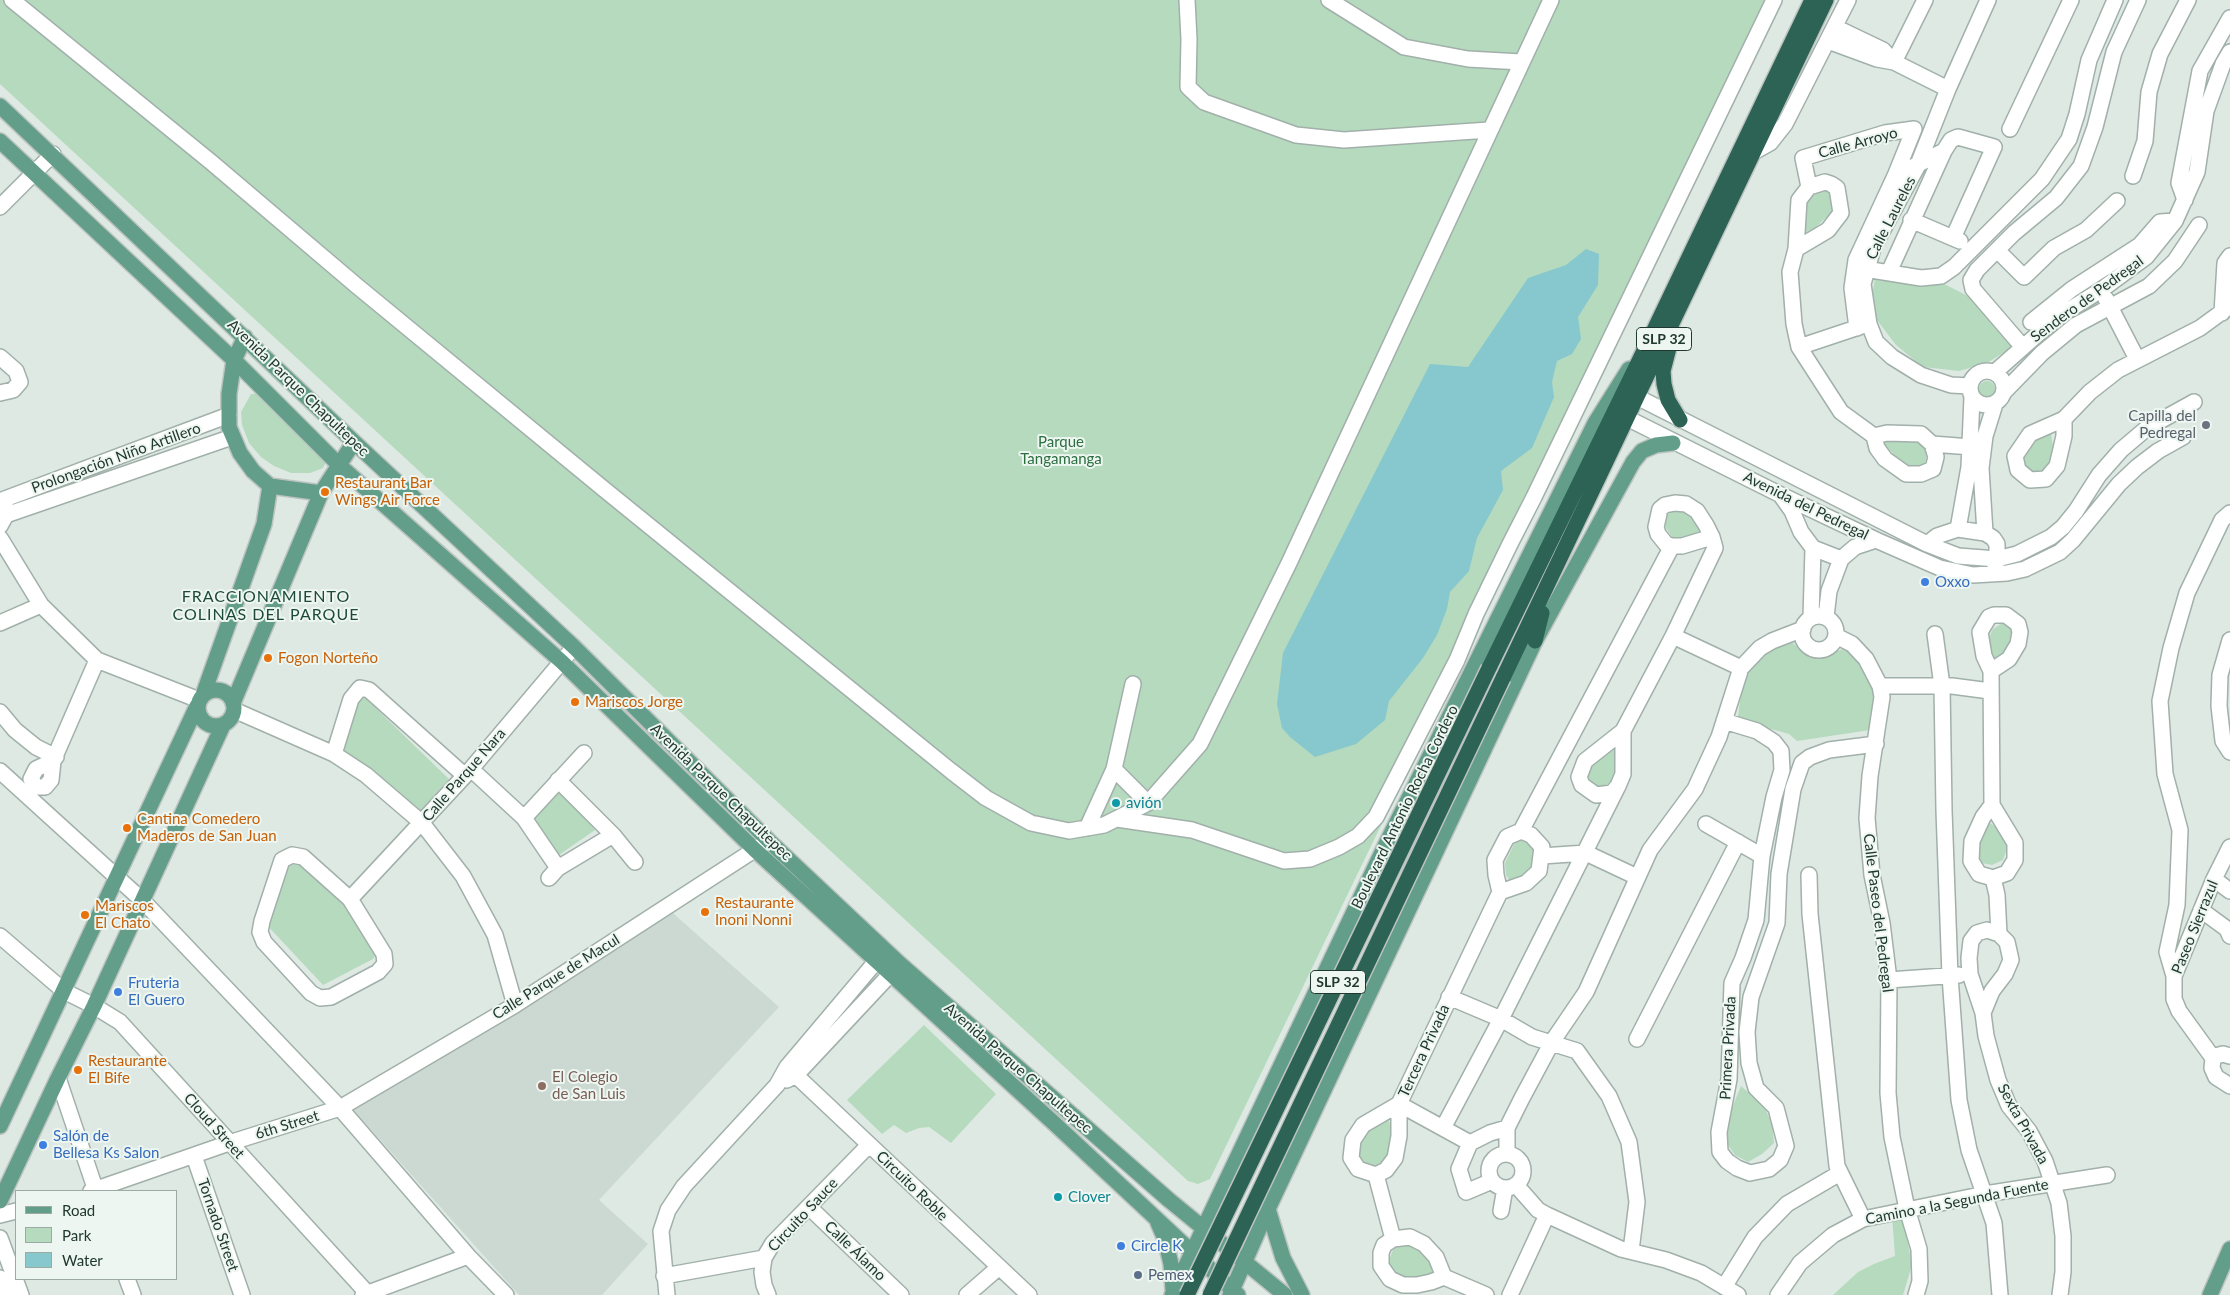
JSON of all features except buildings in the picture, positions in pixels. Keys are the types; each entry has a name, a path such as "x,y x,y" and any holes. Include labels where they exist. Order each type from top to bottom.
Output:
{"highway":[{"name":"SLP 32","path":"1177,1294 1489,668 1812,0"},
{"name":"SLP 32","path":"1210,1295 1826,0"},
{"path":"1680,420 1665,392 1663,371 1681,303"},
{"path":"1535,641 1554,573"}],"main road":[{"name":"Avenida Parque Chapultepec","path":"0,106 354,442 574,647 881,955 1234,1293"},
{"name":"Avenida Parque Chapultepec","path":"0,141 234,360 340,465 562,662 754,848 881,955"},
{"name":"Boulevard Antonio Rocha Cordero","path":"1177,1294 1192,1251 1385,846 1595,423 1655,328"},
{"path":"245,337 234,360 229,415 232,437 240,453 253,471 270,486 321,493"},
{"path":"0,1201 94,1006 223,725 232,716 321,493 354,442"},
{"path":"1234,1293 1268,1209 1535,641 1632,462 1642,451 1656,445 1673,442"},
{"path":"0,1126 199,700 264,524 270,486"},
{"path":"223,725 217,726 205,723 198,713 199,700 208,691 220,690 231,697 234,707"},
{"name":"Avenida Parque Chapultepec","path":"896,969 1169,1200 1285,1295"},
{"path":"1226,1179 1230,1200 1238,1208 1257,1212 1268,1209"},
{"path":"1268,1209 1283,1258 1302,1295"},
{"path":"1155,1217 1165,1239 1177,1294 1190,1285 1200,1285 1210,1295"},
{"path":"2210,1295 2230,1249"}],"street":[{"path":"12,0 211,162 353,283 605,490 986,798 1031,822 1069,831 1104,825 1148,803 1200,744 1289,563 1551,0"},
{"path":"1187,0 1189,39 1188,87 1204,102 1296,135 1344,140 1489,130"},
{"path":"1328,0 1404,47 1468,59 1521,62"},
{"path":"1117,818 1192,830 1284,861 1310,859 1339,847 1358,836 1376,817 1457,660 1476,614 1774,0"},
{"path":"1752,153 1770,143 1786,124 1848,0"},
{"path":"1894,62 1925,0"},
{"name":"Calle Laureles","path":"1971,392 1921,375 1892,357 1876,342 1863,326 1861,265 1873,248 1917,167 1948,88 1988,0"},
{"path":"2010,129 2071,0"},
{"path":"1944,151 1917,167 1895,176 1861,265 1920,278 1941,276 1954,267 2042,179 2069,139 2077,114 2089,60 2115,0"},
{"path":"2022,346 1973,289 1971,280 1977,270 2056,198 2081,166 2095,127 2114,52 2138,0"},
{"path":"2133,176 2145,141 2149,92 2160,54 2180,12 2188,0"},
{"path":"2185,200 2180,183 2182,165 2199,108 2200,71 2230,18"},
{"path":"1835,26 1883,50 1894,62"},
{"path":"1828,41 1877,59 1894,62 1948,88"},
{"path":"2208,57 2227,58"},
{"name":"Sendero de Pedregal","path":"1995,372 2058,312 2101,290 2175,221 2197,172 2199,108 2227,58"},
{"name":"Calle Arroyo","path":"1809,188 1803,158 1885,133 1914,129 1895,176"},
{"path":"1889,272 1944,151 1951,140 1958,137 1994,147 1953,238"},
{"path":"0,207 52,154"},
{"path":"2182,165 2197,172"},
{"path":"1796,249 1828,230 1841,212 1837,188 1825,182 1809,188 1799,200 1796,249 1790,272 1794,324 1800,347 1841,412 1874,436 1877,448 1885,459 1906,474 1920,474 1933,469 1936,457 1932,444 1920,434 1887,433 1874,436"},
{"path":"1998,250 2024,276 2054,248 2086,230 2117,201"},
{"path":"1911,220 1972,247"},
{"path":"1971,392 1978,404 1986,406 1995,404 2001,399 2004,392 2042,353 2076,325 2149,286 2175,261 2199,225"},
{"path":"2031,322 2058,312 2094,276 2143,251"},
{"path":"2064,419 2090,392 2137,359 2200,328 2226,310 2225,263 2230,256"},
{"path":"2094,276 2137,359"},
{"path":"2058,312 2076,325"},
{"path":"1800,347 1863,326"},
{"path":"0,357 16,371 20,382 13,390 0,393"},
{"path":"1985,533 1971,447 1971,392 1973,379 1979,373 1995,372 2001,377 2004,384 2004,392"},
{"name":"Avenida del Pedregal","path":"1637,397 1927,544 1958,556 1997,559 2025,551 2050,537 2063,527 2076,511 2099,475 2121,450 2147,428 2194,402"},
{"path":"1958,529 1995,404"},
{"name":"Prolongación Niño Artillero","path":"2,509 229,415"},
{"name":"Avenida del Pedregal","path":"1627,418 1876,540 1950,571 1974,575 2025,569 2060,552 2073,540 2119,484 2137,467 2158,451 2183,437"},
{"name":"Prolongación Niño Artillero","path":"2,509 232,437"},
{"path":"1932,444 1971,447"},
{"path":"1721,464 1730,445"},
{"path":"1782,495 1792,511 1801,532 1813,548 1841,559"},
{"path":"1618,786 1612,793 1596,795 1582,784 1579,777 1585,761 1623,732 1712,559 1715,548 1712,537 1697,511 1686,504 1670,503 1660,509 1656,527 1661,539 1672,546 1693,544 1712,537"},
{"path":"2174,976 2167,952 2177,905 2180,830 2165,774 2160,702 2171,648 2187,593 2222,520 2230,513"},
{"path":"1927,544 1937,536 1958,529 1985,533 1997,544 1997,559 1990,574"},
{"path":"0,538 41,605 97,660 199,700"},
{"path":"1507,1154 1507,1128 1552,1042 1586,992 1650,850 1695,789 1719,737 1741,668 1760,648 1813,621 1834,625 1836,636 1831,646 1816,650 1806,644 1802,634 1813,621 1841,559 1855,547 1876,540"},
{"path":"1520,831 1532,835 1542,847 1539,871 1526,883 1500,892 1495,860 1507,837 1520,831 1672,546"},
{"path":"1813,548 1813,621"},
{"path":"1812,588 1828,591"},
{"path":"0,623 41,605"},
{"path":"1935,634 1942,686 1950,976 1959,1100 1969,1150 1994,1223 2000,1295"},
{"path":"1673,636 1741,668"},
{"name":"Calle Paseo del Pedregal","path":"1836,636 1852,644 1866,659 1880,686 1882,706 1870,776 1867,818 1872,875 1882,923 1889,980 1888,1093 1892,1137 1907,1209 1919,1249 1920,1281 1916,1295"},
{"path":"2230,640 2220,676 2219,706 2223,741 2230,752"},
{"name":"Calle Parque Nara","path":"350,899 422,824 574,647"},
{"path":"0,712 15,730 54,759 97,660"},
{"path":"1991,671 1992,804 2015,843 2015,860 2007,873 1993,878 1979,874 1971,861 1972,841 1983,817 1992,804"},
{"path":"1087,828 1114,769 1134,684"},
{"path":"1880,686 1942,686 1990,691"},
{"path":"334,754 351,699 360,688 368,690 524,818 553,873 612,835"},
{"path":"234,707 334,754 366,775 422,824 463,876 495,935 515,1004"},
{"name":"Primera Privada","path":"1724,721 1757,731 1774,742 1781,752 1782,770 1774,797 1762,856 1756,920 1732,983 1729,1078 1719,1132 1720,1152 1726,1161 1750,1173 1769,1169 1780,1160 1786,1146 1776,1108 1756,1088 1749,1063 1747,1032 1751,996 1777,923 1779,874 1794,789 1802,763 1810,757 1829,750 1876,744"},
{"path":"1443,1128 1586,853 1618,786 1623,774 1623,732"},
{"path":"524,818 584,753"},
{"path":"1114,769 1148,803"},
{"path":"0,772 143,901 340,1108 468,1256 506,1295"},
{"path":"558,780 612,835 635,862"},
{"path":"1706,824 1762,856"},
{"path":"1945,836 1971,848"},
{"name":"Calle Parque de Macul","path":"340,1108 515,1004 754,848 769,841"},
{"path":"1637,1039 1738,842"},
{"name":"Paseo Sierrazul","path":"2230,848 2214,879 2174,976 2174,999 2178,1011 2213,1058 2213,1073 2230,1086"},
{"path":"1542,856 1586,853 1637,876"},
{"path":"292,855 303,857 350,899 384,954 384,964 378,972 331,997 320,998 311,993 264,942 260,932 282,860 292,855"},
{"path":"1809,875 1810,914 1837,1166 1863,1219"},
{"path":"1983,1013 1992,991 2011,960 2007,942 1999,934 1997,895 1993,878"},
{"path":"2214,879 2230,891"},
{"name":"Tercera Privada","path":"1399,1104 1500,892"},
{"path":"2201,910 2226,930 2230,936"},
{"name":"Sexta Privada","path":"1999,934 1987,930 1977,933 1971,941 1970,974 1983,1013 1986,1036 1998,1080 2009,1106 2029,1131 2045,1161 2059,1203 2063,1236 2063,1272 2060,1295"},
{"name":"Cloud Street","path":"0,936 64,992 94,1006 120,1022 366,1294"},
{"path":"791,1071 881,955"},
{"path":"764,1258 664,1288 661,1231 668,1210 684,1186 777,1085 896,969"},
{"path":"1889,980 1970,974"},
{"name":"Tercera Privada","path":"1449,997 1501,1019 1532,1036 1577,1051 1609,1096 1629,1142 1637,1202 1631,1251"},
{"path":"2213,1058 2219,1054 2230,1056"},
{"name":"Circuito Roble","path":"791,1071 998,1268 1029,1295"},
{"path":"58,1078 95,1190"},
{"path":"1399,1104 1470,1143"},
{"path":"1399,1104 1399,1136 1395,1158 1386,1170 1376,1175 1358,1169 1351,1158 1353,1140 1363,1125 1399,1104"},
{"name":"6th Street","path":"98,1190 229,1143 340,1108"},
{"path":"1492,1181 1466,1192 1459,1169 1470,1143 1490,1133 1507,1128"},
{"name":"Circuito Sauce","path":"768,1295 762,1272 764,1258 773,1243 869,1145"},
{"path":"1501,1211 1511,1187 1522,1177 1523,1167 1517,1158 1507,1154 1502,1154 1493,1160 1489,1170 1492,1181 1500,1187 1511,1187 1538,1210 1546,1214 1631,1251 1702,1273 1738,1295"},
{"name":"Tornado Street","path":"194,1156 242,1295"},
{"path":"1724,1287 1755,1238 1787,1204 1840,1173"},
{"path":"1376,1175 1393,1239"},
{"name":"Camino a la Segunda Fuente","path":"1778,1295 1800,1263 1833,1235 1863,1219 1985,1194 2107,1176"},
{"name":"Calle Álamo","path":"810,1207 901,1295"},
{"path":"0,1215 15,1211"},
{"path":"1510,1295 1546,1214"},
{"path":"1444,1277 1432,1282 1403,1285 1390,1279 1381,1266 1381,1253 1384,1245 1393,1239 1410,1237 1424,1244 1436,1257 1444,1277 1486,1295"},
{"path":"0,1238 15,1277"},
{"path":"366,1294 468,1256"},
{"path":"967,1295 998,1268"},
{"path":"0,1278 6,1295"},
{"path":"16,1280 22,1295"},
{"path":"127,1280 133,1295"}],"shaded area":[{"name":"El Colegio de San Luis","path":"666,907 779,1007 599,1200 648,1244 602,1295 519,1295 349,1105"}],"green space":[{"name":"Parque Tangamanga","path":"0,0 1780,0 1210,1179 1198,1184 1188,1181 0,84"},
{"path":"1824,189 1833,196 1835,209 1816,227 1801,235 1806,203 1812,195"},
{"path":"1876,273 1940,282 1968,296 2014,346 1987,363 1959,371 1923,367 1896,345 1877,320 1872,295"},
{"path":"1984,381 1990,381 1995,386 1993,395 1984,397 1979,392 1979,386"},
{"path":"251,394 257,394 327,459 323,468 310,473 291,473 274,466 261,457 249,443 242,425 241,412"},
{"path":"2050,428 2055,458 2047,468 2036,472 2025,467 2021,453 2032,441"},
{"path":"1891,439 1915,439 1924,447 1927,453 1925,464 1915,471 1902,463 1882,442"},
{"path":"1677,509 1693,513 1706,533 1675,541 1666,528 1665,521 1666,515"},
{"path":"2004,622 2016,632 2005,653 1995,662 1989,655 1987,642 1993,629"},
{"path":"1790,641 1806,653 1817,657 1827,656 1842,649 1850,651 1869,676 1874,687 1876,701 1870,730 1797,741 1789,734 1738,717 1741,692 1752,666 1769,650"},
{"path":"359,692 449,779 417,814 337,752"},
{"path":"1618,747 1619,775 1601,789 1589,784 1586,775 1592,763"},
{"path":"556,787 595,830 556,857 530,812"},
{"path":"1990,823 2004,833 2007,848 2003,860 1992,865 1977,862 1978,833"},
{"path":"1522,838 1538,846 1536,869 1510,881 1506,875 1505,863 1515,842"},
{"path":"302,864 346,897 377,953 373,959 323,985 264,922 290,865"},
{"path":"924,1025 996,1094 951,1143 929,1127 919,1128 906,1133 894,1125 882,1134 847,1100"},
{"path":"1741,1086 1764,1106 1772,1124 1774,1143 1762,1154 1748,1162 1735,1155 1724,1139 1732,1108"},
{"path":"1389,1120 1392,1138 1389,1155 1380,1164 1371,1167 1362,1163 1359,1155 1359,1141 1377,1123"},
{"path":"1902,1213 1912,1265 1903,1295 1833,1295 1858,1272 1895,1256 1892,1215"},
{"path":"1411,1242 1422,1245 1441,1276 1403,1282 1387,1265 1393,1250 1399,1245"}],"water":[{"path":"1586,249 1599,254 1598,285 1578,317 1581,339 1572,354 1557,361 1552,382 1554,397 1532,448 1501,471 1503,490 1477,538 1469,571 1450,592 1447,609 1437,635 1423,658 1389,701 1385,720 1356,744 1315,757 1282,728 1277,704 1283,653 1430,364 1468,367 1528,278 1566,265"}],"place":[{"name":"Capilla del Pedregal","path":"2206,425"},
{"name":"Restaurant Bar Wings Air Force","path":"325,492"},
{"name":"Oxxo","path":"1925,582"},
{"name":"Fogon Norteño","path":"268,658"},
{"name":"Mariscos Jorge","path":"575,702"},
{"name":"avión","path":"1116,803"},
{"name":"Cantina Comedero Maderos de San Juan","path":"127,828"},
{"name":"Restaurante Inoni Nonni","path":"705,912"},
{"name":"Mariscos El Chato","path":"85,915"},
{"name":"Fruteria El Guero","path":"118,992"},
{"name":"Restaurante El Bife","path":"78,1070"},
{"name":"El Colegio de San Luis","path":"542,1086"},
{"name":"Salón de Bellesa Ks Salon","path":"43,1145"},
{"name":"Clover","path":"1058,1197"},
{"name":"Circle K","path":"1121,1246"},
{"name":"Pemex","path":"1138,1275"}],"district":[{"name":"FRACCIONAMIENTO COLINAS DEL PARQUE","path":"266,606"}]}
